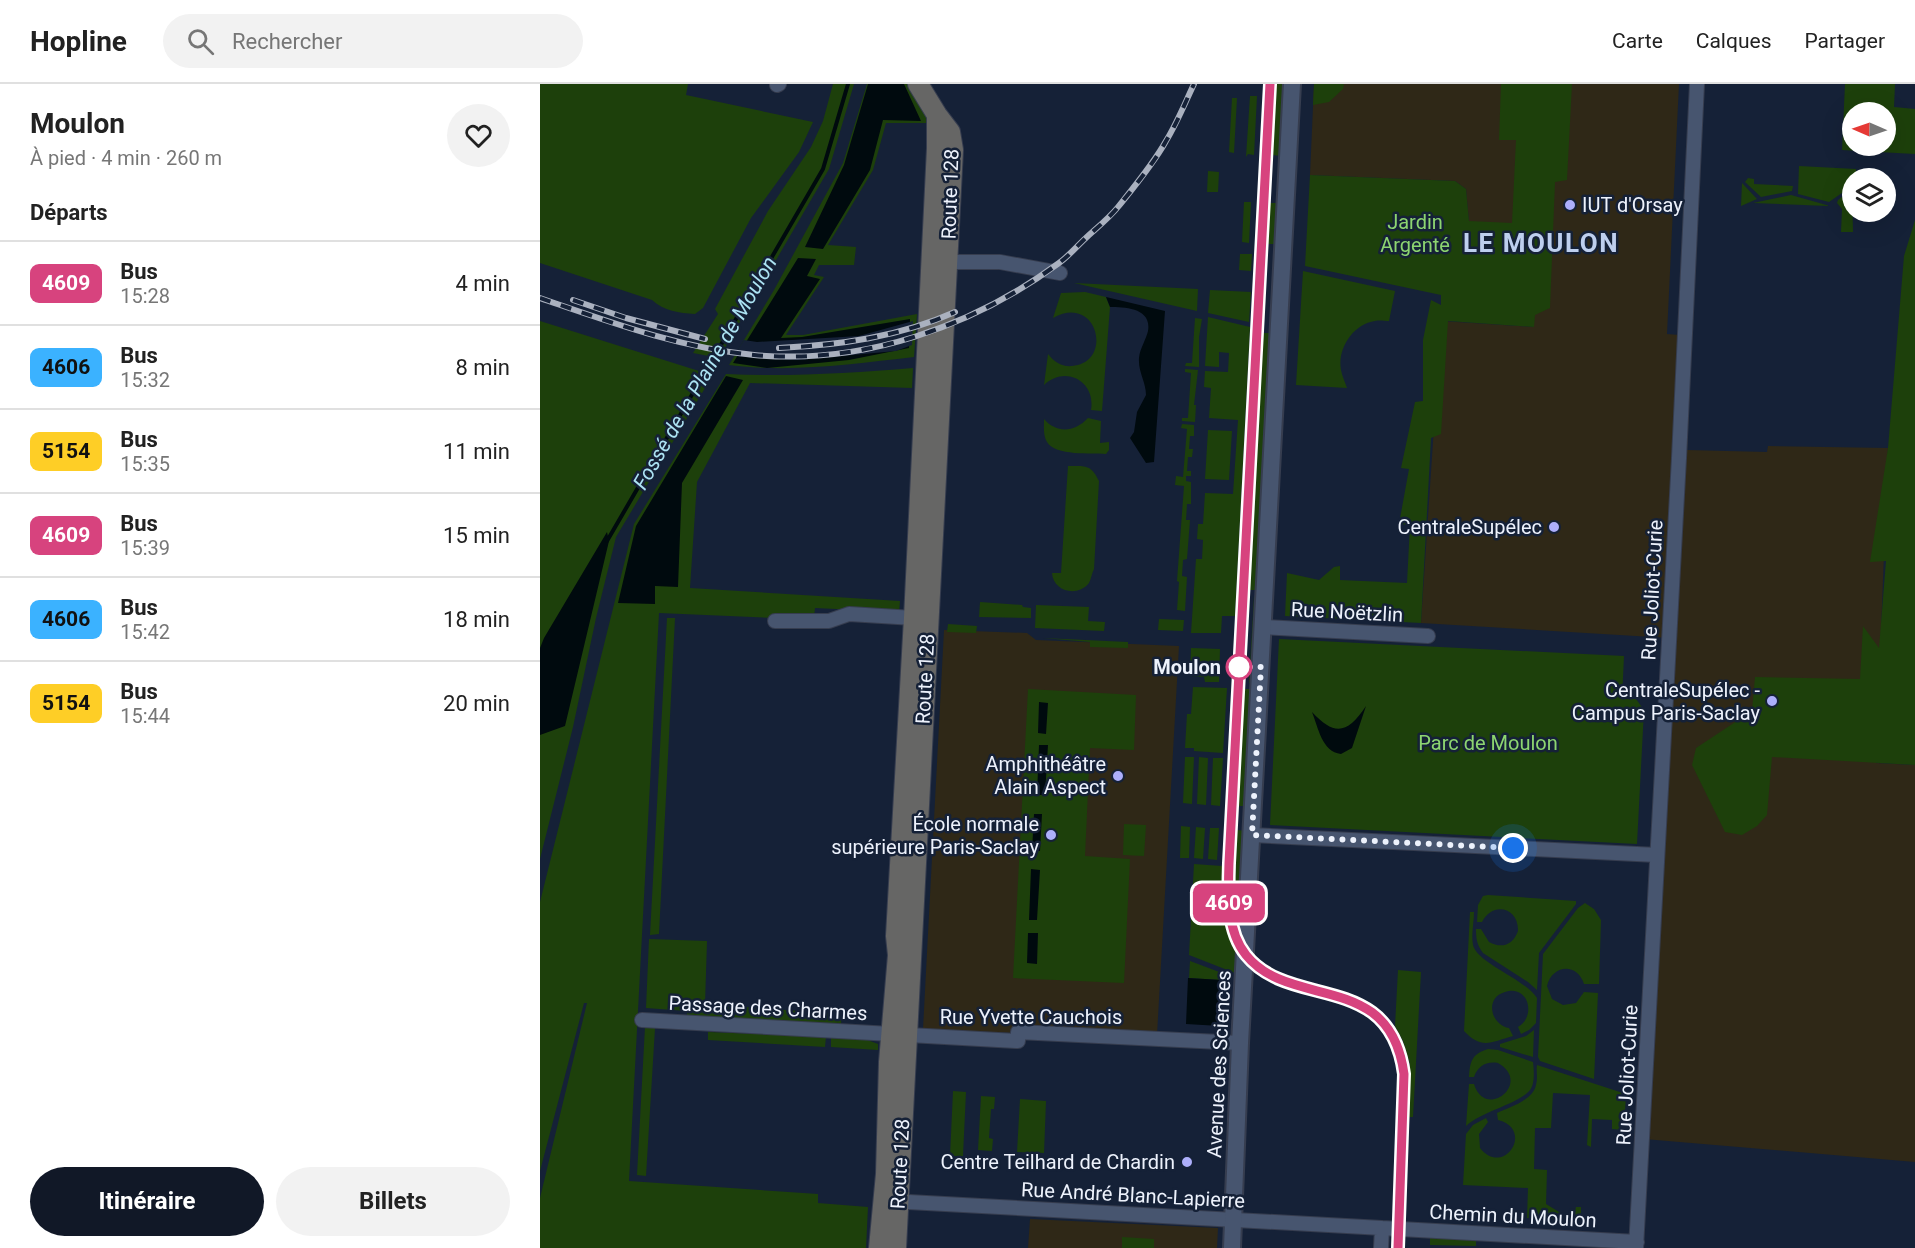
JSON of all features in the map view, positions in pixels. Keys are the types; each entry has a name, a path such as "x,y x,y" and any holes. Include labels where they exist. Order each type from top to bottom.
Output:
{"main road":[{"name":"Route 128","path":"900,1034 896,936 914,618 939,262 953,150 950,132 918,84"},
{"name":"Route 128","path":"896,1248 886,1174 890,1062 900,1034 939,262"},
{"name":"Route 128","path":"879,1248 891,1201"}],"street":[{"name":"Avenue des Sciences","path":"1232,1248 1240,1043 1292,84"},
{"name":"Rue Joliot-Curie","path":"1636,1245 1644,1138 1697,84"},
{"path":"939,262 1000,262 1060,273"},
{"path":"775,621 830,621 849,614 914,618"},
{"name":"Rue Noëtzlin","path":"1263,627 1428,636"},
{"path":"1252,835 1657,855"},
{"name":"Passage des Charmes","path":"642,1020 900,1034"},
{"name":"Rue Yvette Cauchois","path":"900,1034 1018,1041 1018,1032 1240,1043"},
{"name":"Rue André Blanc-Lapierre","path":"891,1201 1382,1228"},
{"path":"1381,1248 1382,1228"},
{"name":"Chemin du Moulon","path":"1382,1228 1636,1245"}],"shaded area":[{"path":"868,84 904,84 921,121 883,120 870,170 823,249 805,247 844,165"},
{"name":"CentraleSupélec - Campus Paris-Saclay","path":"1314,84 1679,84 1667,334 1692,336 1687,450 1767,452 1768,446 1888,448 1876,763 1915,765 1915,1162 1644,1139 1669,638 1421,623 1441,321 1534,327 1534,315 1469,222 1466,189 1455,181 1310,175"},
{"path":"798,258 816,259 807,276 820,279 781,338 802,337 910,319 909,348 849,360 767,368 733,363"},
{"path":"1106,297 1165,311 1154,462 1146,463 1130,438 1134,432 1137,412 1146,395 1139,358 1148,331 1148,323 1142,313 1136,310 1110,307"},
{"path":"726,376 743,380 682,483 678,587 655,586 655,604 618,603 636,526"},
{"path":"607,532 609,541 565,726 540,735 540,648"},
{"name":"École normale supérieure Paris-Saclay","path":"944,630 1027,633 1036,640 1179,646 1157,1035 1120,1034 1120,1030 1017,1024 1016,1033 923,1029"},
{"path":"1039,702 1048,703 1046,734 1038,733"},
{"path":"1366,706 1352,748 1341,754 1329,749 1312,712 1328,725 1341,728 1353,722"},
{"path":"1039,745 1048,745 1045,795 1037,795"},
{"path":"1034,814 1042,814 1040,851 1032,851"},
{"path":"1031,869 1040,870 1037,920 1029,920"},
{"path":"1028,933 1038,933 1037,964 1027,963"},
{"path":"1188,978 1222,980 1220,1026 1186,1024"},
{"path":"1030,1219 1218,1228 1217,1248 1028,1248"}],"green space":[{"path":"540,84 688,84 686,95 813,122 799,152 751,218 703,308 695,314 667,309 652,300 540,263"},
{"path":"833,84 854,84 829,169 719,358 693,353 718,314 715,309 768,211 811,147 823,121"},
{"path":"867,84 912,84 924,104 929,123 886,123 873,170 828,245 856,247 854,265 819,265 814,275 824,277 786,335 803,335 917,314 914,357 798,368 729,365 774,290 843,163"},
{"path":"1276,84 1286,84 1282,156 1272,155"},
{"path":"1314,84 1344,84 1343,89 1329,102 1313,105"},
{"name":"Jardin Argenté","path":"1501,84 1572,84 1567,180 1555,182 1550,308 1535,315 1534,327 1448,321 1441,434 1431,438 1421,623 1285,616 1287,573 1319,580 1334,567 1340,566 1340,580 1407,583 1410,525 1399,524 1409,469 1401,468 1415,402 1423,401 1423,340 1431,300 1441,305 1441,295 1305,266 1310,175 1455,181 1466,189 1469,221 1512,223 1516,140 1499,140"},
{"path":"1845,84 1895,84 1894,102 1844,102"},
{"path":"1250,96 1257,96 1254,155 1248,154 1246,157"},
{"path":"1232,98 1237,98 1234,153 1229,152"},
{"path":"1896,107 1915,109 1915,154 1896,153"},
{"path":"1799,166 1842,168 1842,193 1829,202 1798,194"},
{"path":"1208,171 1219,172 1218,192 1207,192"},
{"path":"1748,178 1754,179 1754,184 1793,186 1792,191 1761,197 1745,182"},
{"path":"1742,183 1757,199 1741,206"},
{"path":"1791,195 1830,206 1753,203"},
{"path":"1842,197 1842,209 1837,203"},
{"path":"1244,202 1251,202 1249,243 1242,242"},
{"path":"1270,203 1280,203 1278,244 1268,244"},
{"path":"1842,209 1842,222 1853,222 1853,232 1841,232"},
{"path":"1915,220 1915,765 1772,757 1767,815 1757,826 1742,835 1725,832 1692,765 1696,748 1752,711 1755,677 1860,679 1863,626 1879,648 1886,561 1870,562 1888,448 1904,256"},
{"path":"1240,254 1252,254 1251,271 1239,270"},
{"path":"1303,271 1395,291 1389,321 1367,323 1354,332 1344,346 1340,362 1347,388 1296,385"},
{"path":"1074,283 1198,289 1197,311"},
{"path":"1210,290 1251,292 1249,322 1208,313"},
{"path":"1085,292 1106,297 1110,307 1102,411 1091,410 1089,391 1077,379 1061,376 1044,385 1048,354 1058,363 1072,366 1085,362 1093,354 1096,343 1095,332 1090,321 1081,315 1068,313 1053,318 1061,293"},
{"path":"1208,317 1250,327 1235,616 1222,616 1221,633 1191,633 1196,559 1202,559 1203,540 1197,539 1198,524 1203,524 1205,493 1233,494 1238,420 1209,418 1211,388 1204,387 1205,371 1228,372 1229,353 1219,352 1219,367 1205,366"},
{"path":"1195,318 1202,319 1199,337 1199,367 1185,366 1186,363 1192,363"},
{"path":"540,321 699,371 714,373 616,537 540,859"},
{"path":"1263,333 1273,333 1260,590 1249,590"},
{"path":"913,368 912,388 750,383 697,482 690,588 900,601 899,612 815,608 814,617 776,618 659,613 629,1181 818,1194 818,1203 868,1207 866,1248 540,1248 540,1198 587,1003 584,1003 540,1171 540,902 634,524 726,374 820,374"},
{"path":"1185,369 1198,370 1194,405 1196,405 1195,422 1182,421 1182,418 1188,418 1191,373 1185,372"},
{"path":"1088,418 1101,421 1100,443 1109,442 1109,450 1106,454 1065,452 1047,442 1044,434 1044,419 1055,427 1066,429 1083,423"},
{"path":"1182,424 1194,425 1194,436 1190,436 1189,449 1193,449 1192,457 1188,457 1187,471 1191,471 1191,476 1186,476 1186,481 1191,482 1191,504 1187,504 1186,520 1190,520 1187,559 1183,560 1182,576 1187,577 1185,611 1177,610 1184,486 1175,485 1176,476 1183,477 1187,429 1181,428"},
{"path":"1208,430 1232,431 1229,480 1205,479"},
{"path":"1068,466 1087,467 1093,471 1099,481 1094,569 1089,583 1084,588 1072,591 1061,588 1053,579 1052,573 1061,573"},
{"path":"1254,597 1259,597 1255,684 1249,683"},
{"path":"980,602 1022,605 1031,608 1031,618 979,617"},
{"path":"1036,605 1089,607 1088,621 1105,622 1104,631 1035,628"},
{"path":"667,618 675,618 659,934 650,935"},
{"path":"1159,619 1184,620 1183,631 1158,630"},
{"path":"948,624 977,626 976,633 947,632"},
{"path":"1043,638 1128,642 1128,648 1090,647 1090,642"},
{"name":"Parc de Moulon","path":"1279,639 1624,656 1622,699 1636,699 1644,710 1637,844 1270,825"},
{"path":"1191,648 1220,649 1219,682 1205,682 1204,677 1190,676"},
{"path":"1193,687 1227,688 1223,753 1194,751 1194,748 1185,748 1187,714 1191,714"},
{"path":"1028,689 1136,695 1134,750 1090,748 1085,856 1130,859 1124,983 1013,978"},
{"path":"1244,689 1255,689 1248,806 1238,806"},
{"path":"1185,757 1194,757 1192,804 1183,803"},
{"path":"1199,757 1208,758 1206,805 1197,804"},
{"path":"1213,758 1223,758 1220,806 1211,805"},
{"path":"1124,824 1146,825 1144,856 1123,855"},
{"path":"1181,826 1190,827 1189,858 1180,858"},
{"path":"1196,827 1205,828 1203,859 1194,858"},
{"path":"1210,828 1219,828 1217,860 1208,859"},
{"path":"1237,830 1247,831 1239,924 1234,901"},
{"path":"1194,864 1222,866 1226,925 1242,960 1235,973 1189,955"},
{"path":"1483,896 1576,901 1539,953 1537,990 1483,953 1479,947 1476,929 1481,929 1489,942 1498,945 1513,940 1518,931 1514,917 1510,912 1504,910 1492,911 1482,922 1477,922 1478,905"},
{"path":"1585,903 1594,909 1601,920 1599,984 1584,984 1576,972 1565,969 1554,974 1547,986 1552,999 1563,1005 1576,1003 1584,992 1598,993 1594,1079 1540,1061 1538,1057 1543,954 1578,908"},
{"path":"1470,912 1474,912 1472,941 1476,952 1522,984 1537,998 1536,1023 1521,1034 1518,1027 1527,1016 1527,1002 1519,993 1513,991 1498,995 1492,1005 1492,1011 1498,1022 1509,1028 1513,1036 1482,1043 1464,1031"},
{"path":"649,939 707,941 705,1004 842,1014 841,1024 687,1017 687,1011 646,1008"},
{"path":"1190,961 1222,973 1221,980 1189,978"},
{"path":"1398,970 1421,972 1413,1117 1409,1117 1410,1064 1403,1041 1395,1026"},
{"path":"645,1027 655,1028 646,1176 637,1175"},
{"path":"1534,1030 1533,1057 1500,1047 1500,1044 1526,1036"},
{"path":"708,1032 826,1037 825,1047 708,1040"},
{"path":"831,1037 862,1038 878,1044 878,1050 831,1047"},
{"path":"1488,1049 1498,1050 1533,1062 1533,1084 1525,1095 1481,1116 1466,1126 1469,1084 1474,1084 1480,1095 1487,1099 1496,1099 1509,1088 1511,1080 1507,1071 1498,1063 1483,1065 1474,1077 1469,1077 1475,1056"},
{"path":"1537,1065 1626,1094 1624,1130 1612,1129 1612,1120 1592,1119 1591,1147 1587,1145 1590,1095 1553,1093 1551,1128 1535,1128 1534,1169 1547,1170 1546,1204 1569,1218 1574,1216 1576,1207 1581,1207 1581,1213 1572,1220 1527,1218 1528,1188 1463,1185 1466,1134 1473,1125 1486,1118 1488,1122 1479,1134 1480,1148 1489,1156 1498,1158 1506,1155 1512,1149 1515,1141 1514,1132 1509,1125 1498,1120 1497,1113 1530,1095 1537,1082"},
{"path":"953,1091 966,1092 963,1156 950,1156"},
{"path":"981,1096 995,1097 994,1109 991,1109 989,1138 993,1139 992,1151 978,1150"},
{"path":"1020,1099 1046,1101 1044,1153 1017,1152"},
{"path":"1430,1236 1476,1238 1476,1246 1430,1245"},
{"path":"1122,1237 1154,1239 1154,1248 1122,1248"}],"pier":[{"path":"913,321 912,345 896,351 798,360 734,356 744,340 757,342 859,336"}],"waterway":[{"name":"Fossé de la Plaine de Moulon","path":"607,541 823,169 848,84"}],"railway":[{"path":"540,298 672,340 726,352 754,355 795,357 835,354 915,337 990,306 1025,286 1067,257 1115,211 1150,166 1170,134 1194,84"},
{"path":"573,300 626,318 705,339"},
{"path":"779,348 824,345 891,334 955,312"}],"bus line":[{"name":"4609","path":"1270,84 1228,904 1235,934 1246,955 1254,963 1281,979 1344,997 1373,1013 1385,1026 1398,1048 1404,1074 1398,1248"}],"place":[{"name":"IUT d'Orsay","path":"1570,205"},
{"name":"CentraleSupélec","path":"1554,527"},
{"name":"Moulon","path":"1239,667"},
{"name":"CentraleSupélec - Campus Paris-Saclay","path":"1772,701"},
{"name":"Amphithéâtre Alain Aspect","path":"1118,776"},
{"name":"École normale supérieure Paris-Saclay","path":"1051,835"},
{"name":"Centre Teilhard de Chardin","path":"1187,1162"}],"district":[{"name":"LE MOULON","path":"1541,243"}],"route":[{"path":"1239,667 1261,667 1252,835 1513,848"}]}
